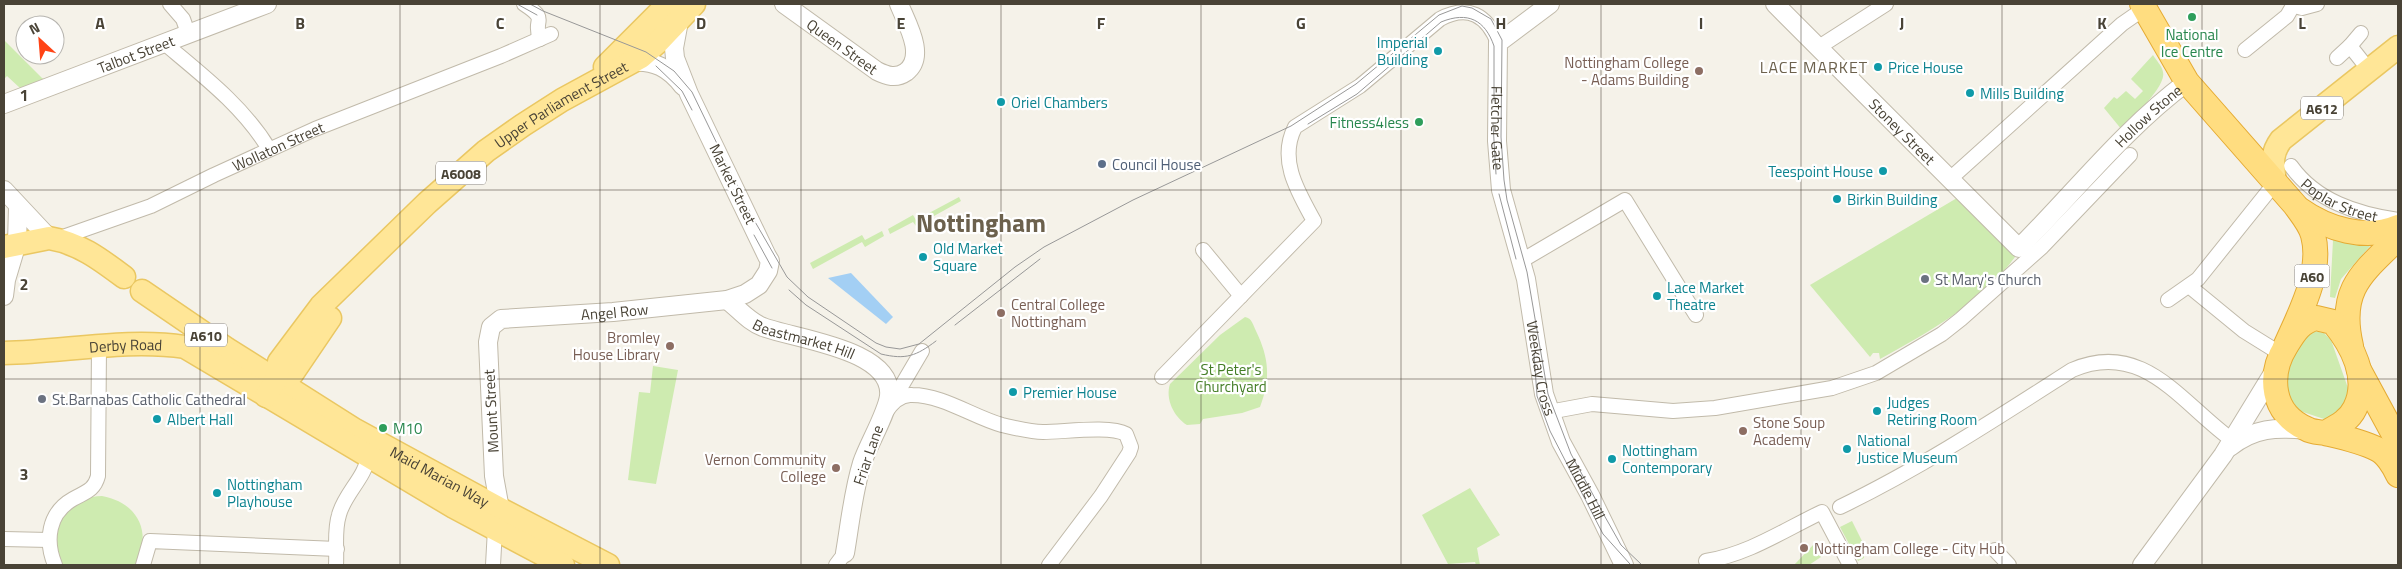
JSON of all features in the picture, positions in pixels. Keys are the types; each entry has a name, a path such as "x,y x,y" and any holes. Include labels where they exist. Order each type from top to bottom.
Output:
{"highway":[{"name":"A60","path":"2144,6 2187,82"},
{"name":"Hollow Stone","path":"2187,82 2283,174"},
{"name":"Poplar Street","path":"2280,357 2303,304 2315,258 2313,235 2307,222 2295,205 2283,174"},
{"path":"2295,205 2321,223 2353,232 2378,233 2398,227"},
{"name":"A60","path":"2317,432 2342,423 2355,408 2360,389 2355,358 2346,324 2350,295 2362,274 2398,238"},
{"name":"A60","path":"2397,436 2355,358 2333,322 2316,318 2296,329 2280,357 2274,383 2278,402 2294,423 2317,432 2377,449 2394,467 2398,475"}],"main road":[{"name":"Upper Parliament Street","path":"271,388 292,374 357,282 362,269 427,203 486,151 562,100 632,62 658,42 686,9"},
{"path":"562,100 686,9"},
{"name":"A612","path":"2283,174 2272,159 2274,150 2281,140 2398,47"},
{"path":"53,239 91,252 124,277"},
{"name":"Wollaton Street","path":"10,245 53,239"},
{"name":"A610","path":"142,291 271,388"},
{"path":"161,344 173,329 174,314"},
{"name":"Derby Road","path":"4,353 99,346 161,344 185,347 271,388"},
{"name":"Maid Marian Way","path":"271,388 370,460 418,485 608,565"},
{"name":"Maid Marian Way","path":"271,388 355,430 497,519 563,565"}],"street":[{"path":"170,4 183,19 188,33"},
{"name":"Talbot Street","path":"4,104 267,4"},
{"name":"Wollaton Street","path":"53,239 152,206 269,149 543,35 538,13 524,4"},
{"name":"Queen Street","path":"784,4 877,71 887,76 898,76 912,66 915,51 899,4"},
{"path":"1498,43 1550,4"},
{"name":"Stoney Street","path":"1775,4 1951,178 2023,254"},
{"path":"1819,47 1886,4"},
{"path":"2245,50 2287,16 2294,5 2302,8 2317,4"},
{"path":"1951,178 2144,6"},
{"path":"1162,377 1314,221 1292,177 1288,161 1290,142 1295,127 1360,86 1440,19 1463,8"},
{"name":"Fletcher Gate","path":"1463,8 1484,19 1490,25 1498,43 1497,141 1501,190 1521,261"},
{"name":"Market Street","path":"686,9 674,48 675,58 689,94 768,256 770,263 767,274"},
{"path":"2337,58 2361,33"},
{"path":"164,42 254,125 269,149"},
{"path":"2350,46 2369,70"},
{"name":"Market Street","path":"632,62 642,61 662,66 689,94"},
{"name":"Hollow Stone","path":"2023,254 2109,153 2187,82"},
{"name":"Weekday Cross","path":"1521,261 1526,279 1544,394 1549,412 1592,404 1673,411 1715,408 1780,398 1832,388 1876,373 1942,334 2023,254 2058,230 2130,155"},
{"path":"2168,300 2198,279 2283,174"},
{"name":"Poplar Street","path":"2283,174 2306,183 2330,200 2362,214 2398,220"},
{"path":"4,190 18,207 53,239"},
{"path":"1521,261 1625,200 1696,315"},
{"path":"4,284 18,207"},
{"path":"1203,250 1241,296"},
{"name":"Angel Row","path":"501,319 613,312 727,300 753,290 767,274"},
{"path":"2142,565 2223,455 2280,357 2244,331 2189,286"},
{"name":"Beastmarket Hill","path":"727,300 750,320 762,327 833,346 868,362 883,373"},
{"name":"Mount Street","path":"492,565 497,519 488,342 491,327 501,319"},
{"path":"55,565 50,553 49,540 52,523 60,510 73,499 93,489 98,476 99,346"},
{"path":"879,422 922,351"},
{"path":"1840,508 1916,467 2072,370 2092,363 2124,362 2146,370 2232,440"},
{"name":"Friar Lane","path":"842,561 860,471 889,395 883,373"},
{"path":"891,405 899,398 911,394 925,396 981,418 1013,428 1041,432 1121,430 1126,434 1130,442 1129,453 1101,496 1049,565"},
{"name":"Middle Hill","path":"1549,412 1622,563"},
{"path":"2223,455 2242,438 2264,429 2284,428 2317,432"},
{"path":"336,565 338,515 346,497 370,460"},
{"path":"1706,561 1723,558 1754,547 1822,512 1850,565"},
{"path":"4,539 49,540"},
{"path":"143,565 150,541 337,549"},
{"path":"1995,550 2009,565"}],"green space":[{"path":"4,40 15,51 15,65 29,65 44,79 20,88 7,76 4,79"},
{"path":"2153,55 2160,65 2163,78 2154,94 2122,130 2104,108 2114,97 2117,99 2126,91 2135,99 2143,91 2131,79"},
{"path":"959,197 961,201 916,226 913,222 890,234 888,229 913,215 916,220"},
{"path":"1957,198 2015,257 1986,289 1953,315 1880,359 1879,353 1873,353 1870,357 1810,285"},
{"path":"882,231 884,236 865,247 862,242 813,269 810,263 862,235 865,240"},
{"path":"2333,240 2371,245 2341,279 2335,298 2330,297"},
{"name":"St Peter's Churchyard","path":"1245,317 1253,324 1264,350 1266,360 1266,387 1260,407 1242,413 1203,419 1200,424 1187,425 1182,422 1172,407 1169,396 1170,384 1220,335"},
{"path":"2314,331 2324,333 2331,340 2348,388 2349,395 2346,409 2327,420 2300,411 2285,392 2282,371 2300,339"},
{"path":"653,366 678,370 656,484 628,480 639,392 650,393"},
{"path":"1470,488 1500,535 1477,548 1480,565 1476,565 1475,562 1448,564 1422,515"},
{"path":"102,496 125,505 139,521 143,542 136,565 62,565 55,541 61,519 78,502"},
{"path":"1852,521 1863,543 1864,558 1858,561 1840,527"},
{"path":"1814,544 1821,557 1809,565 1794,565"}],"water":[{"path":"851,273 893,317 886,324 828,278"}],"tram line":[{"path":"517,4 537,15"},
{"path":"530,4 646,52 674,71 692,92 754,220 787,277 808,297 876,343 900,349 919,344 1015,267 1044,247 1133,200 1291,126 1356,84 1439,15 1462,6 1472,8 1491,19 1502,40 1501,137 1504,180 1507,200 1527,272 1548,394 1571,454 1604,515 1621,545 1642,565"},
{"path":"1308,124 1357,94 1441,22 1459,17 1474,20 1480,24 1486,30 1494,46 1494,101"},
{"path":"656,66 682,91 692,110"},
{"path":"1493,124 1496,174"},
{"path":"1499,194 1516,259"},
{"path":"754,235 772,268"},
{"path":"955,325 1040,259"},
{"path":"789,290 806,305 881,354 897,357 910,355 936,341"},
{"path":"1534,354 1537,396 1550,431 1603,534 1630,564"}],"place":[{"name":"National Ice Centre","path":"2192,17"},
{"name":"Imperial Building","path":"1438,51"},
{"name":"Price House","path":"1878,67"},
{"name":"Nottingham College - Adams Building","path":"1699,71"},
{"name":"Mills Building","path":"1970,93"},
{"name":"Oriel Chambers","path":"1001,102"},
{"name":"Fitness4less","path":"1419,122"},
{"name":"Council House","path":"1102,164"},
{"name":"Teespoint House","path":"1883,171"},
{"name":"Birkin Building","path":"1837,199"},
{"name":"Old Market Square","path":"923,257"},
{"name":"St Mary's Church","path":"1925,279"},
{"name":"Lace Market Theatre","path":"1657,296"},
{"name":"Central College Nottingham","path":"1001,313"},
{"name":"Bromley House Library","path":"670,346"},
{"name":"Premier House","path":"1013,392"},
{"name":"St.Barnabas Catholic Cathedral","path":"42,399"},
{"name":"Judges Retiring Room","path":"1877,411"},
{"name":"Albert Hall","path":"157,419"},
{"name":"M10","path":"383,428"},
{"name":"Stone Soup Academy","path":"1743,431"},
{"name":"National Justice Museum","path":"1847,449"},
{"name":"Nottingham Contemporary","path":"1612,459"},
{"name":"Vernon Community College","path":"836,468"},
{"name":"Nottingham Playhouse","path":"217,493"},
{"name":"Nottingham College - City Hub","path":"1804,548"}],"district":[{"name":"LACE MARKET","path":"1814,67"},
{"name":"Nottingham","path":"981,223"}]}
